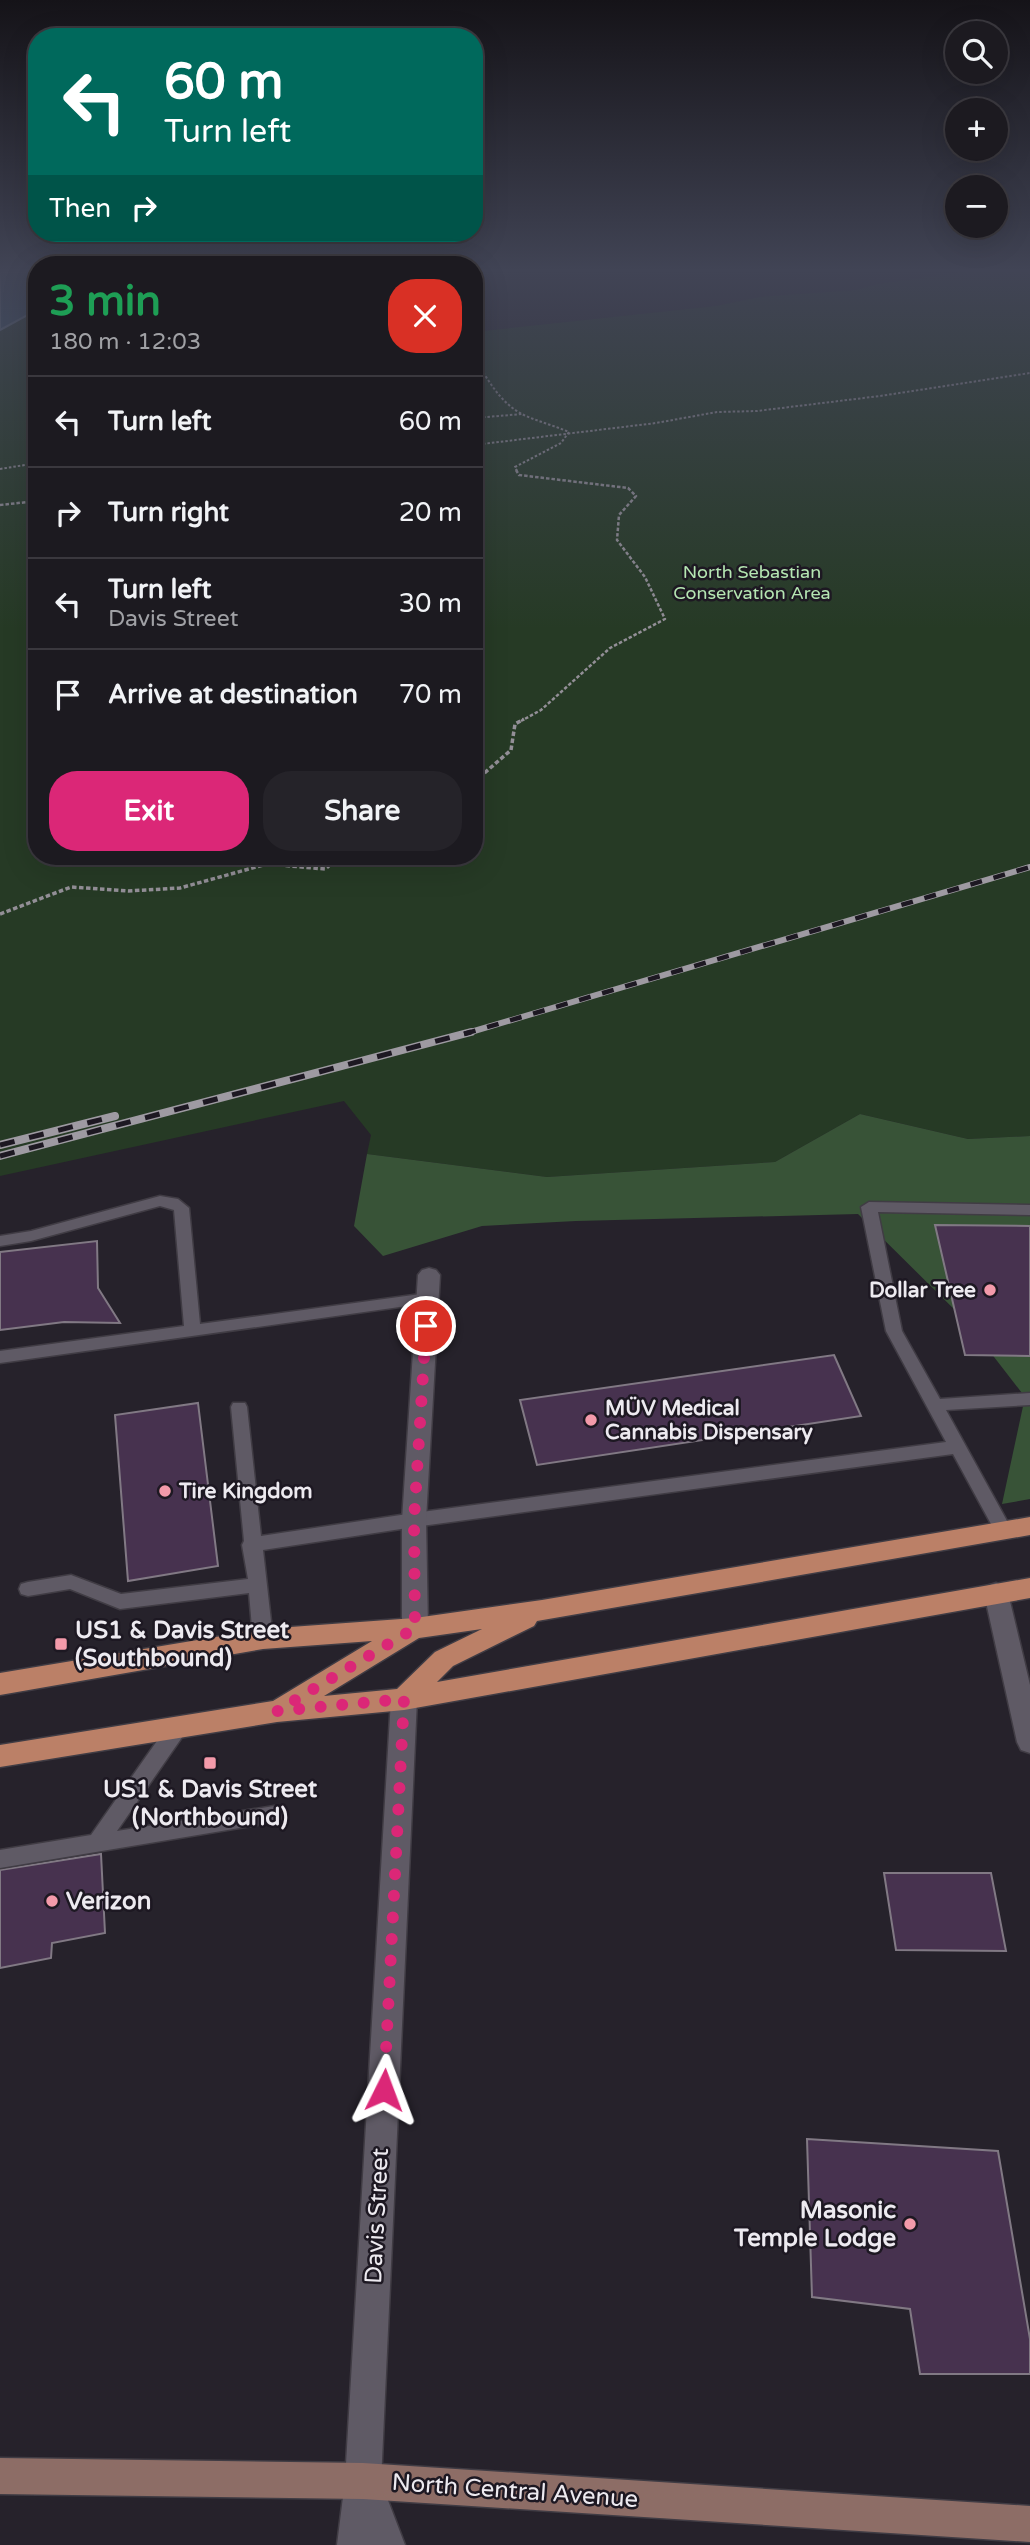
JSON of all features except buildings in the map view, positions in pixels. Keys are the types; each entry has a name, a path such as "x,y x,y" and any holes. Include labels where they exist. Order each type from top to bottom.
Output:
{"main road":[{"path":"0,1684 263,1639 415,1628 542,1610 1030,1526"},
{"path":"0,1756 277,1711 404,1699 1030,1588"},
{"path":"404,1699 444,1660 542,1610"},
{"path":"277,1711 415,1628"}],"street":[{"path":"415,1628 414,1520 429,1275"},
{"path":"996,1594 1024,1694 1030,1742"},
{"name":"Davis Street","path":"355,2545 363,2481 404,1699"},
{"name":"North Central Avenue","path":"0,2476 363,2481 1030,2524"},
{"name":"Davis Street","path":"363,2481 387,2545"}],"lane":[{"path":"0,1241 31,1236 160,1201 173,1202 181,1208 193,1330"},
{"path":"1003,1530 894,1331 869,1207 1030,1210"},
{"path":"0,1357 428,1298"},
{"path":"936,1405 1030,1399"},
{"path":"239,1407 251,1545 263,1639"},
{"path":"251,1545 414,1520 958,1447"},
{"path":"28,1589 71,1582 120,1602 256,1585"},
{"path":"97,1843 178,1727"},
{"path":"0,1860 274,1815"}],"path":[{"path":"496,391 523,414"},
{"path":"483,444 656,423 717,412 757,411 914,391"},
{"path":"483,417 523,414 569,432"},
{"path":"483,774 511,750 516,724 541,710 610,648 665,619 654,591 617,540 619,515 636,496 628,488 519,475 515,467 561,443 569,432"},
{"path":"0,469 28,464"},
{"path":"0,505 28,502"},
{"path":"0,914 71,887 128,891 180,888 263,865"},
{"path":"279,865 325,869 330,865"}],"green space":[{"name":"North Sebastian Conservation Area","path":"0,391 28,391 28,865 483,865 483,391 1030,391 1030,1136 968,1139 860,1114 775,1162 547,1177 367,1154 371,1135 344,1101 0,1176"},
{"path":"860,1114 968,1139 1030,1136 1030,1499 1002,1504 1025,1397 967,1322 858,1214 482,1226 383,1256 354,1226 367,1154 547,1177 775,1162"}],"railway":[{"path":"469,1033 1030,867"},
{"path":"0,1156 469,1033"},
{"path":"464,1034 469,1033"},
{"path":"0,1145 115,1116"}],"place":[{"name":"Dollar Tree","path":"990,1290"},
{"name":"MÜV Medical Cannabis Dispensary","path":"591,1420"},
{"name":"Tire Kingdom","path":"165,1491"},
{"name":"US1 & Davis Street (Southbound)","path":"61,1644"},
{"name":"US1 & Davis Street (Northbound)","path":"210,1763"},
{"name":"Verizon","path":"52,1901"},
{"name":"Masonic Temple Lodge","path":"910,2224"}],"route":[{"path":"384,2090 404,1699 277,1711 415,1628 414,1520 426,1326"}]}
